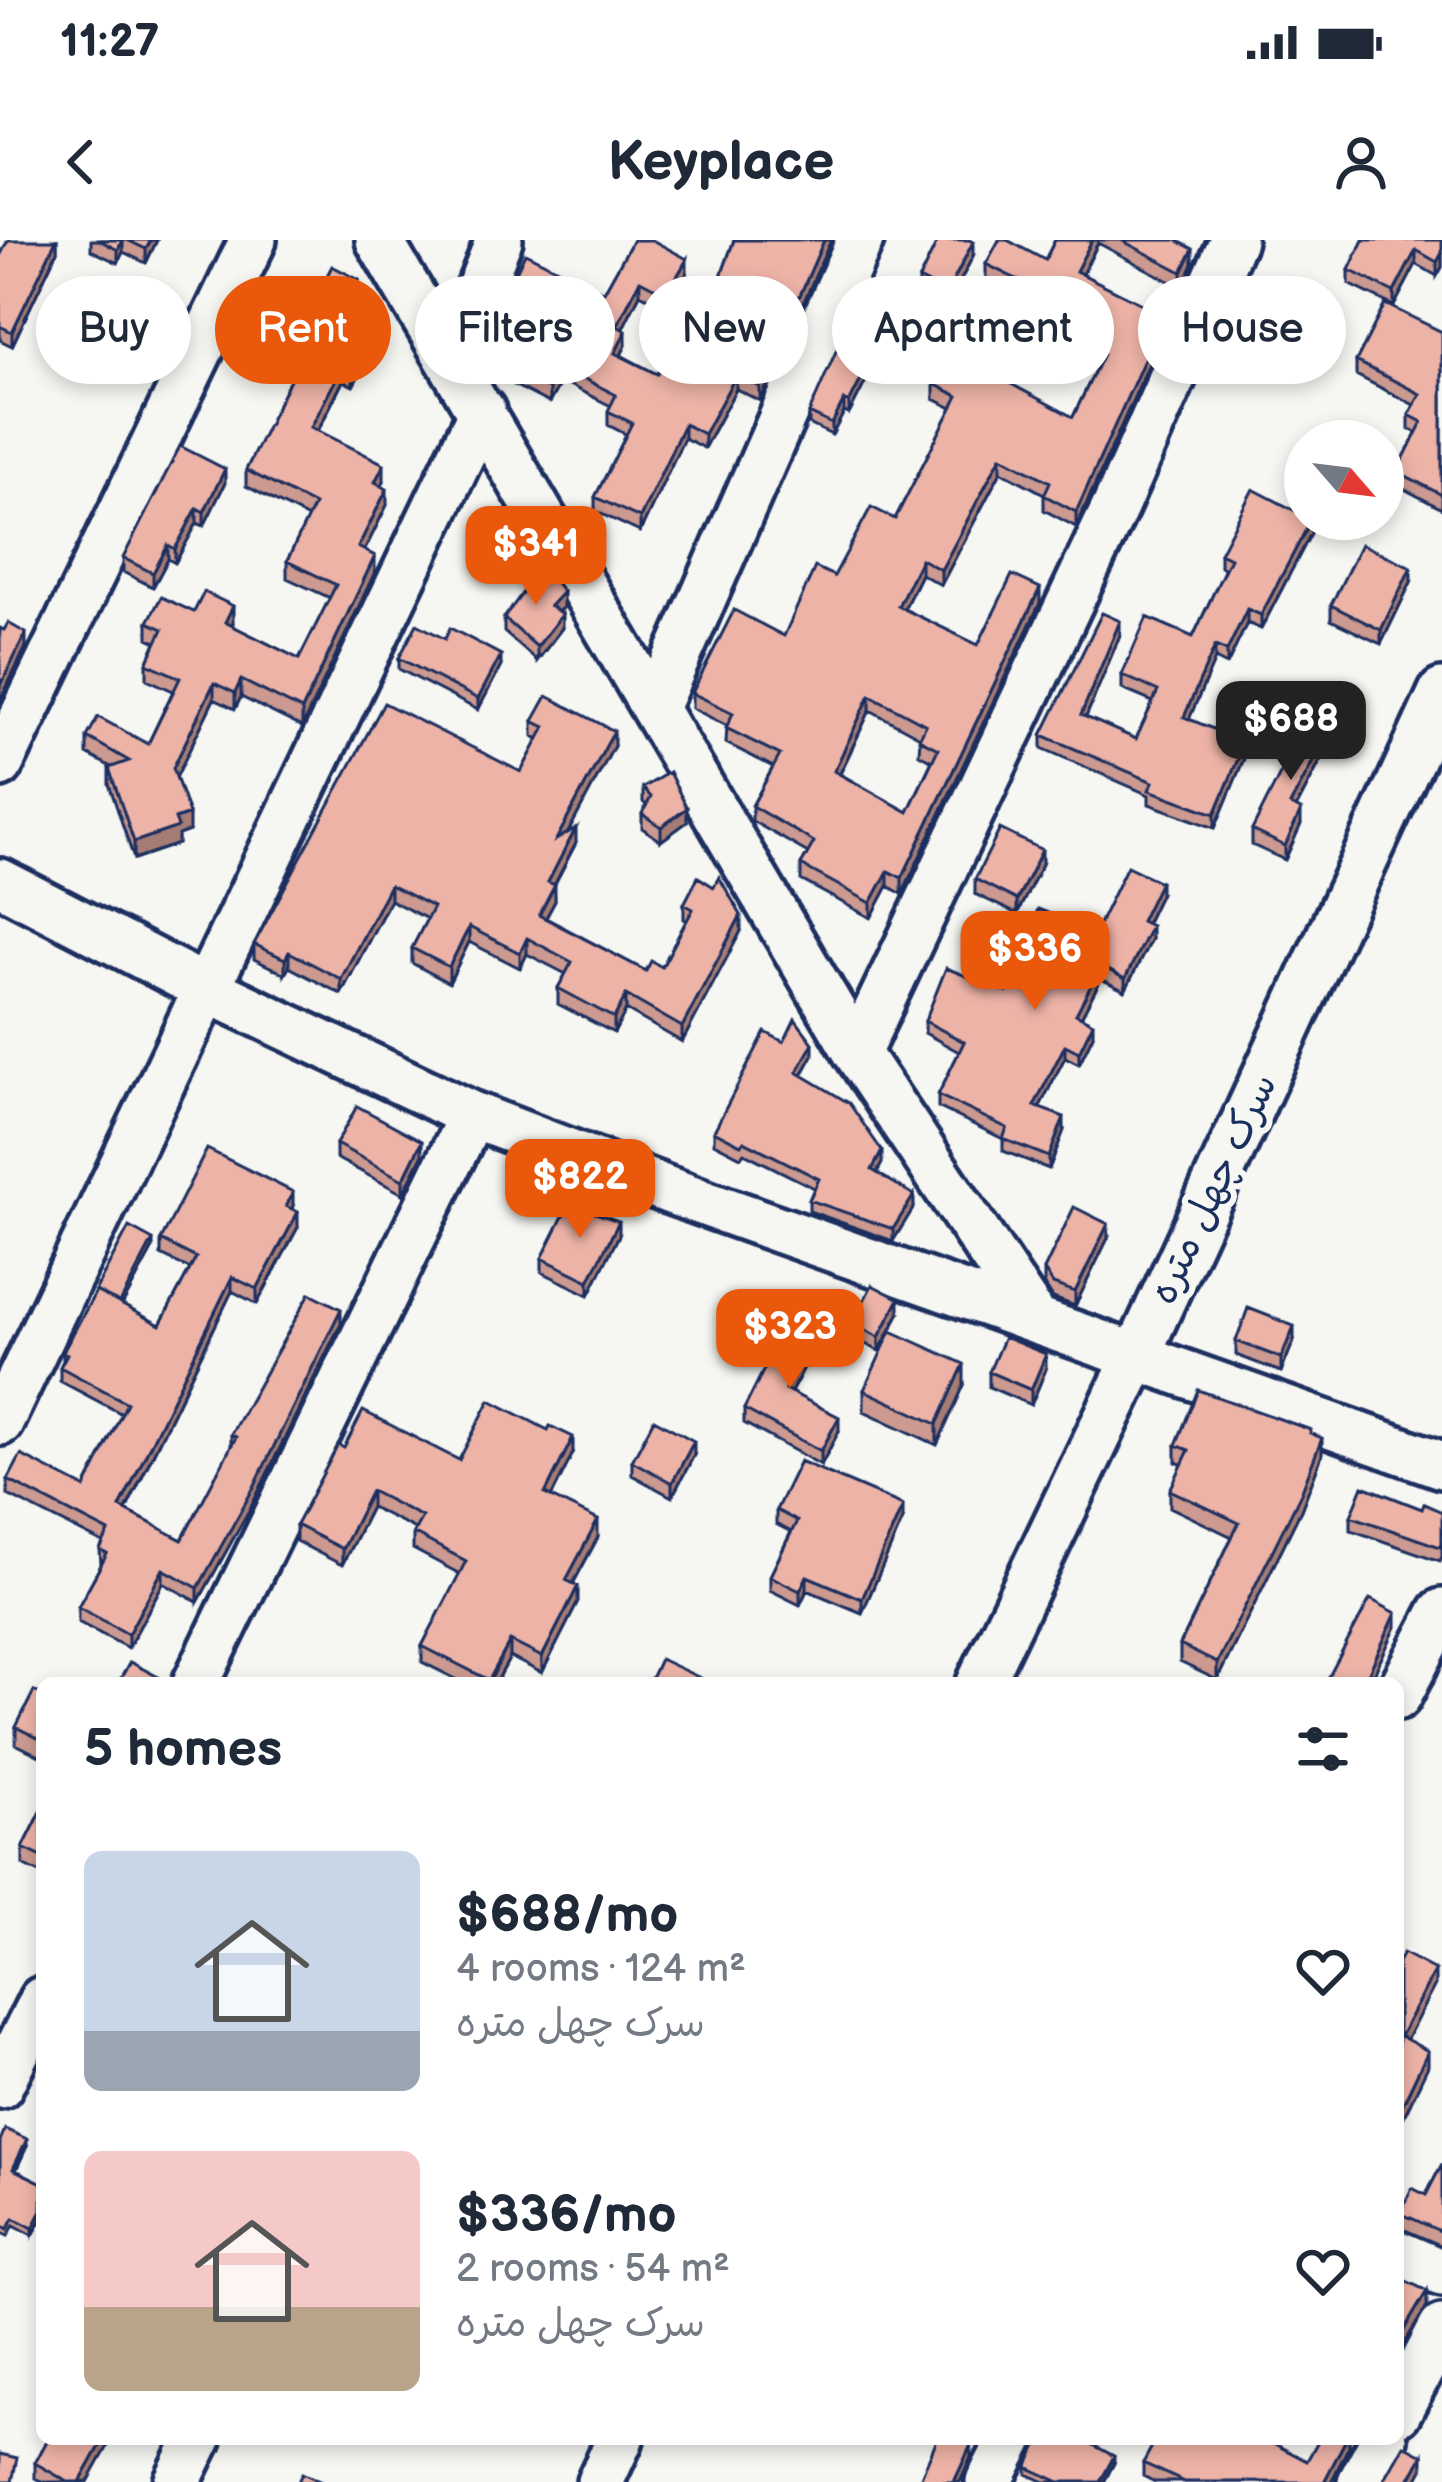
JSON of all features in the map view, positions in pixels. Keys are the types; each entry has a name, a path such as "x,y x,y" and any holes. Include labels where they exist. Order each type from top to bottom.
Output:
{"street":[{"path":"0,764 253,240"},
{"path":"379,240 415,300"},
{"path":"484,276 499,240"},
{"path":"655,708 860,240"},
{"path":"857,1053 1116,506 1233,240"},
{"path":"466,384 857,1053 1034,1318"},
{"path":"0,1422 482,411"},
{"name":"سرک چهل متره","path":"983,1677 1137,1355 1442,692"},
{"path":"0,882 205,988 472,1114 668,1190 1442,1465"},
{"path":"199,1677 472,1114"},
{"path":"1404,1685 1442,1612"},
{"path":"15,2061 36,2014"},
{"path":"1404,2256 1442,2272"},
{"path":"1404,2401 1442,2328"},
{"path":"177,2482 195,2445"},
{"path":"600,2482 617,2445"},
{"path":"989,2482 1008,2445"},
{"path":"1361,2482 1381,2445"}],"building":[{"path":"8,240 56,240 12,332 0,326 0,256"},
{"path":"99,240 122,240 118,250"},
{"path":"127,240 151,240 146,249"},
{"path":"633,240 652,240 687,259 677,276 639,276 617,326 626,331 615,353 615,276"},
{"path":"734,240 824,240 808,277 721,276"},
{"path":"938,240 973,242 956,276 920,276"},
{"path":"999,240 1045,260 1055,240 1092,240 1076,271 1086,276 1010,276 986,264"},
{"path":"1121,240 1176,240 1193,249 1182,272"},
{"path":"1363,240 1442,240 1442,253 1437,262 1416,250 1394,292 1349,270"},
{"path":"525,253 572,276 514,276"},
{"path":"332,266 351,276 327,276"},
{"path":"1114,290 1138,302 1138,373 1076,512 1044,495 1050,482 1001,456 941,570 921,559 898,606 978,645 1012,575 1040,588 902,878 888,871 871,903 801,865 814,842 752,806 780,755 726,728 733,713 692,693 734,610 784,636 815,567 834,576 871,507 895,519 958,396 934,384 1011,384 1073,417 1089,384 1114,384","holes":["870,695 926,725 919,739 938,749 908,812 834,771"]},
{"path":"1385,304 1442,332 1442,495 1404,475 1404,457 1422,422 1409,415 1420,394 1356,361"},
{"path":"615,353 639,365 639,384 731,384 704,434 684,424 640,518 595,497 632,423 608,411 616,395 594,384 615,384"},
{"path":"832,360 832,384 859,384 832,424 809,413"},
{"path":"288,384 333,384 311,427 384,464 375,482 387,489 358,547 375,556 302,710 241,680 235,693 214,683 173,768 189,814 175,819 178,827 134,842 109,768 129,761 87,737 98,717 148,744 180,678 147,663 163,629 148,622 161,597 194,612 204,592 233,606 225,622 299,659 336,585 287,561 314,505 246,470"},
{"path":"180,446 225,469 204,512 197,508 175,549 168,545 153,573 123,558"},
{"path":"1253,489 1284,505 1284,540 1300,540 1261,615 1247,609 1227,651 1215,646 1184,717 1245,742 1215,814 1149,790 1153,782 1042,735 1102,613 1120,621 1081,715 1136,739 1158,691 1122,675 1147,617 1193,637 1230,558 1220,553"},
{"path":"1361,544 1411,567 1381,630 1331,605"},
{"path":"543,565 563,592 550,606 562,614 537,647 504,618"},
{"path":"8,623 26,633 0,687 0,628 4,630"},
{"path":"417,624 445,639 450,628 501,655 478,699 399,658"},
{"path":"547,696 614,731 556,840 576,828 548,882 555,885 539,915 646,971 651,961 662,967 693,909 684,904 698,877 714,887 719,877 741,915 682,1027 626,995 614,1018 558,988 572,962 527,938 520,953 469,927 449,967 412,948 433,907 390,885 341,979 289,952 285,959 254,944 384,703 521,772 545,727 533,721"},
{"path":"1310,714 1332,725 1290,805 1301,810 1285,846 1252,830"},
{"path":"669,772 687,808 661,827 642,814 651,797 643,788"},
{"path":"1000,829 1042,850 1017,900 975,879"},
{"path":"1127,866 1160,882 1141,921 1151,926 1125,979 1101,966 1076,1014 1093,1023 1079,1052 1065,1045 1034,1106 1064,1117 1049,1157 1003,1139 1007,1128 938,1095 964,1042 925,1021 946,968 1007,992 1038,909 1095,932"},
{"path":"795,1019 813,1043 797,1072 849,1103 882,1151 872,1170 914,1195 893,1229 809,1200 819,1179 714,1131 765,1032 784,1042"},
{"path":"357,1106 422,1141 403,1180 336,1144"},
{"path":"207,1149 293,1192 286,1206 298,1212 257,1289 232,1277 120,1507 182,1540 236,1437 231,1434 310,1293 341,1309 253,1489 198,1588 163,1569 128,1634 78,1607 107,1554 100,1550 109,1532 8,1480 21,1455 85,1488 127,1403 60,1367 67,1354 63,1352 96,1291 160,1325 196,1258 161,1240"},
{"path":"569,1204 619,1221 589,1281 542,1258"},
{"path":"1074,1207 1108,1224 1075,1292 1053,1284 1044,1270"},
{"path":"129,1227 153,1240 120,1303 95,1291"},
{"path":"872,1285 899,1299 879,1337 852,1323"},
{"path":"1248,1308 1294,1326 1281,1358 1236,1341"},
{"path":"791,1315 817,1329 785,1389 839,1417 821,1451 744,1409"},
{"path":"891,1331 964,1364 937,1424 864,1390"},
{"path":"1004,1337 1046,1354 1031,1390 989,1372"},
{"path":"1198,1390 1322,1438 1301,1493 1217,1663 1180,1645 1239,1523 1170,1490 1189,1450 1176,1445"},
{"path":"490,1400 548,1430 550,1426 573,1437 545,1494 598,1520 566,1580 578,1586 542,1657 510,1641 491,1677 422,1646 466,1561 413,1533 422,1517 371,1491 342,1549 296,1525 338,1445 344,1448 363,1411 459,1460"},
{"path":"654,1419 694,1441 672,1483 632,1461"},
{"path":"800,1461 903,1505 862,1599 807,1576 800,1591 770,1576 797,1521 776,1510"},
{"path":"1363,1486 1442,1512 1440,1547 1351,1516"},
{"path":"1370,1599 1396,1613 1367,1677 1329,1677"},
{"path":"660,1659 698,1677 652,1677"},
{"path":"130,1662 158,1677 121,1677"},
{"path":"34,1691 36,1692 36,1737 16,1727"},
{"path":"36,1822 36,1854 23,1848"},
{"path":"1404,1954 1435,1970 1404,2028"},
{"path":"1404,2038 1428,2051 1404,2101"},
{"path":"5,2129 27,2139 13,2169 36,2180 33,2228 14,2218 8,2229 0,2224 0,2141"},
{"path":"1442,2164 1442,2232 1404,2215 1412,2188 1426,2195"},
{"path":"1404,2280 1427,2291 1404,2330"},
{"path":"45,2445 101,2445 80,2482 68,2482 35,2463"},
{"path":"934,2445 971,2445 954,2482 919,2482"},
{"path":"1037,2445 1093,2445 1114,2456 1100,2482 1060,2482 1027,2467"},
{"path":"1153,2445 1276,2445 1307,2461 1316,2445 1343,2445 1324,2482 1185,2482 1143,2463"},
{"path":"1404,2445 1423,2455 1408,2482 1383,2482"},
{"path":"0,2454 17,2458 12,2482 0,2482"},
{"path":"302,2473 322,2482 298,2482"}]}
